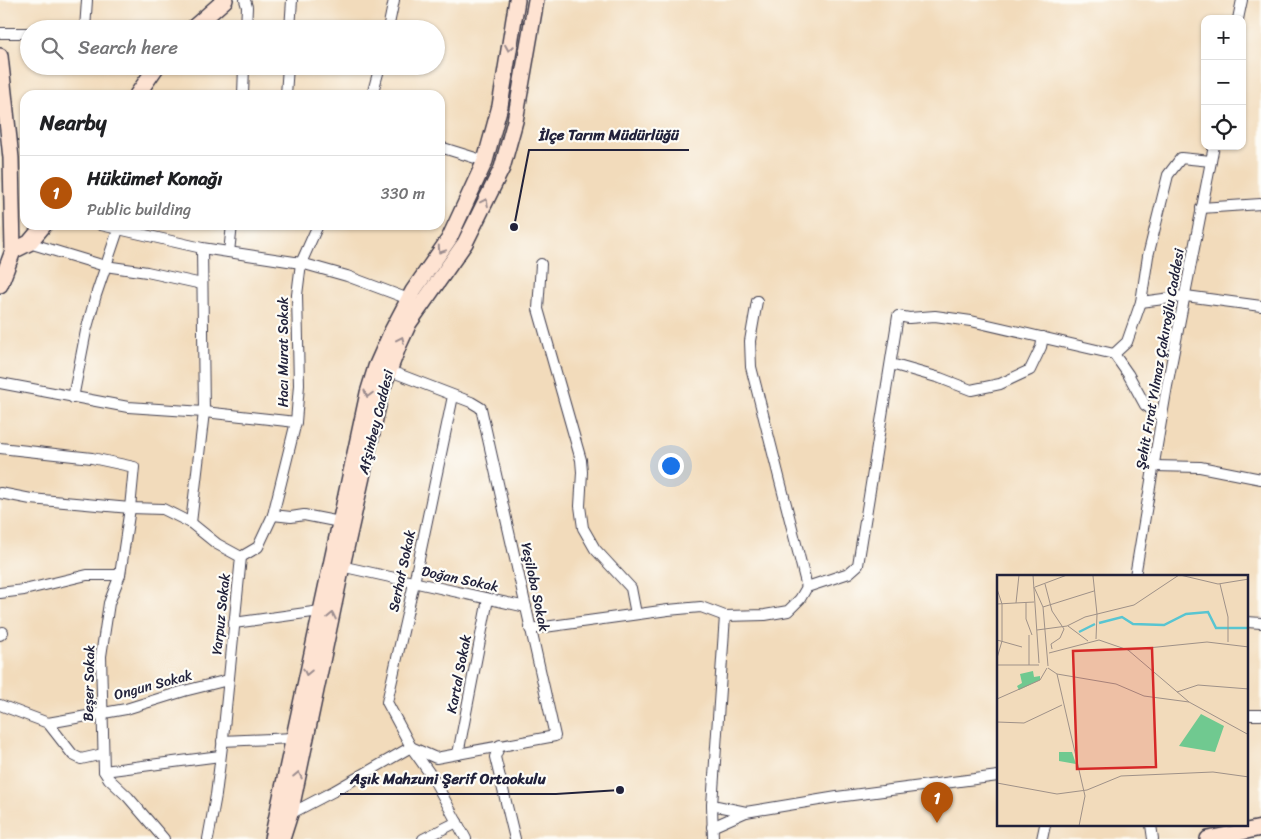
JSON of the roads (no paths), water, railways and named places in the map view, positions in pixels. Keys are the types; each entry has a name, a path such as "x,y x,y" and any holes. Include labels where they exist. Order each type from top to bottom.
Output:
{"main road":[{"path":"202,20 225,0"},
{"name":"Afşinbey Caddesi","path":"272,839 284,812 336,565 381,392 382,368 392,331 413,291 449,239 485,161 500,106 517,0"},
{"name":"Afşinbey Caddesi","path":"282,839 294,738 320,611 336,565 340,522 368,393 409,323 465,244 502,168 515,121 536,0"},
{"path":"0,56 11,158 13,251 0,285"},
{"path":"140,90 151,75"},
{"path":"13,251 29,243 40,230"},
{"path":"1214,838 1232,829 1261,828"}],"street":[{"path":"86,20 87,0"},
{"path":"245,0 247,7 246,20"},
{"path":"291,20 292,0"},
{"path":"390,20 394,0"},
{"path":"1239,15 1242,0"},
{"path":"0,33 20,32"},
{"path":"243,90 244,75"},
{"path":"286,90 287,75"},
{"path":"373,90 378,75"},
{"path":"445,149 485,161"},
{"name":"Şehit Fırat Yılmaz Çakıroğlu Caddesi","path":"1136,575 1162,417 1186,296 1200,208 1213,150"},
{"path":"1114,354 1127,342 1141,302 1148,256 1168,175 1181,158 1211,161"},
{"path":"1200,208 1261,204"},
{"path":"73,398 86,331 118,230 202,248 302,263 347,276 406,298 413,291"},
{"path":"229,252 231,230"},
{"name":"Hacı Murat Sokak","path":"241,557 258,547 273,516 296,422 299,385 297,295 302,263 316,230"},
{"path":"29,243 106,266 147,272 202,284"},
{"path":"191,523 204,412 202,248"},
{"path":"541,264 538,310 581,460 580,506 583,528 595,549 631,588 636,614"},
{"path":"1141,302 1186,296 1261,306"},
{"path":"757,301 750,341 751,367 807,588"},
{"path":"530,629 701,607 725,616 766,616 788,611 800,599 807,588 849,573 858,565 892,364 898,316 909,318 934,316 971,321 1114,354 1128,374 1144,405 1162,417"},
{"path":"892,364 940,378 971,390 1000,384 1030,370 1041,347 1043,337"},
{"name":"Yeşiloba Sokak","path":"382,368 471,402 481,408 555,736 436,758"},
{"path":"0,383 128,407 204,412 296,422"},
{"name":"Serhat Sokak","path":"453,396 387,702 411,747 433,778 466,839"},
{"name":"Beşer Sokak","path":"0,448 92,458 134,467 120,575 109,603 101,656 104,771"},
{"path":"1154,466 1200,467 1261,479"},
{"name":"Yarpuz Sokak","path":"0,493 31,500 163,509 191,523 217,544 241,557 216,796 208,839"},
{"path":"273,516 304,516 340,522"},
{"name":"Doğan Sokak","path":"336,565 526,607"},
{"path":"0,593 24,590 87,575 120,575"},
{"name":"Kartal Sokak","path":"458,754 488,598"},
{"path":"234,623 320,611"},
{"path":"713,839 712,806 725,616"},
{"path":"1248,622 1261,623"},
{"name":"Ongun Sokak","path":"48,723 126,709 228,680"},
{"path":"0,705 48,723 73,755 81,759 103,754"},
{"path":"1248,715 1261,715"},
{"path":"222,741 294,738"},
{"path":"500,745 495,757 515,839"},
{"path":"284,812 411,747 436,758 433,778"},
{"path":"164,839 128,797 109,779 104,771 220,756"},
{"path":"712,827 746,812 837,797 997,776"},
{"path":"712,806 746,812"},
{"path":"423,839 457,822"},
{"path":"1042,839 1044,826"},
{"path":"1152,826 1153,839"}],"place":[{"name":"İlçe Tarım Müdürlüğü","path":"514,227"},
{"name":"Aşık Mahzuni Şerif Ortaokulu","path":"620,790"},
{"name":"Hükümet Konağı","path":"937,823"}]}
